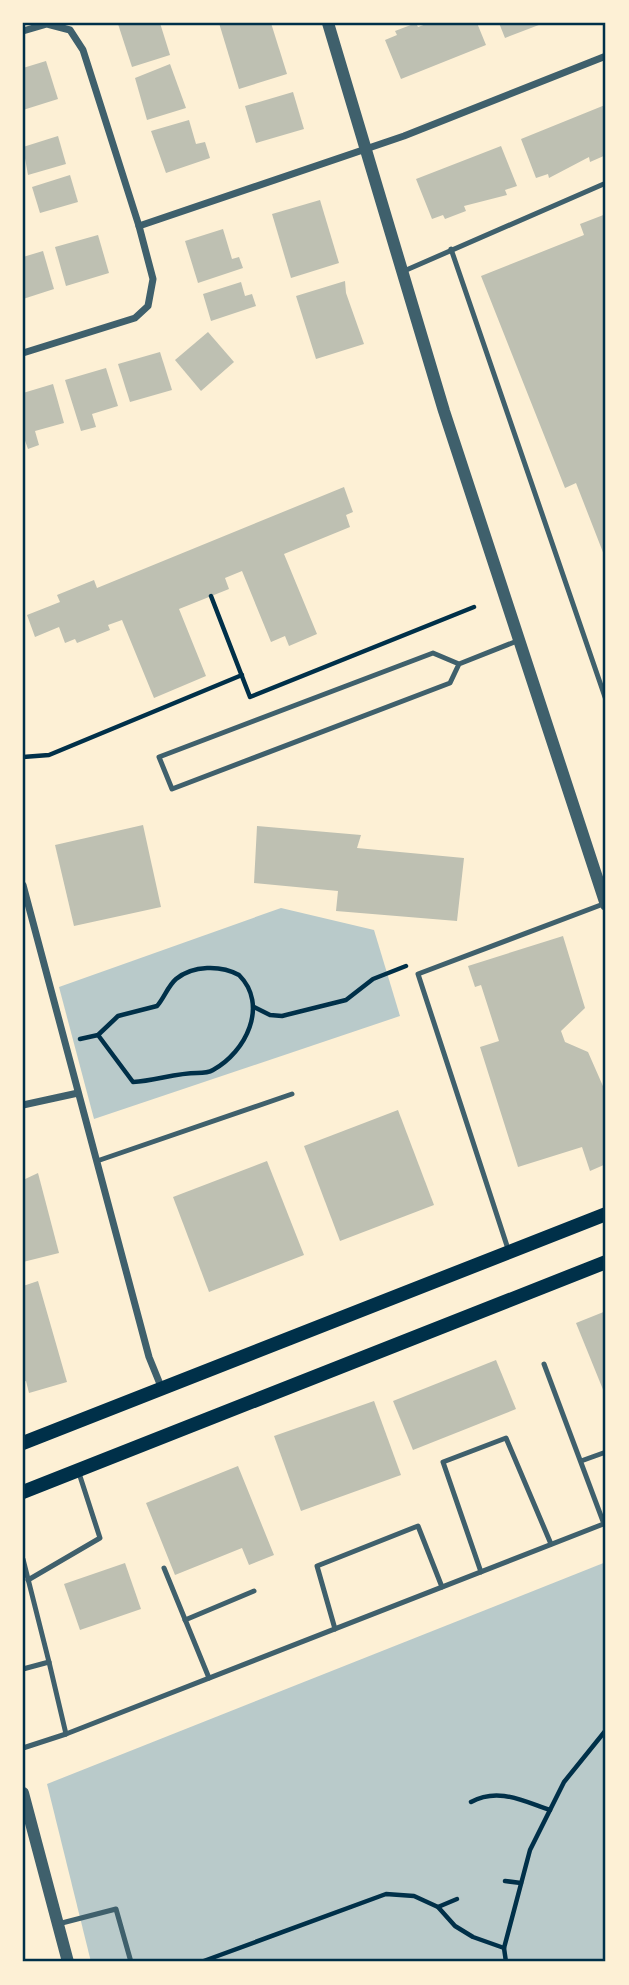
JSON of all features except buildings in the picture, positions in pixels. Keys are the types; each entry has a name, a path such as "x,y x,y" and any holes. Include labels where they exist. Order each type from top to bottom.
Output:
{"main road":[{"path":"23,1443 606,1214"},
{"path":"23,1492 606,1262"}],"street":[{"path":"328,23 444,411 606,904"},
{"path":"23,31 47,24 71,30 83,50 139,226 153,279 148,306 135,318 23,354"},
{"path":"139,226 365,149 606,56"},
{"path":"23,885 149,1357 163,1389"},
{"path":"23,1105 78,1093"},
{"path":"23,1793 68,1962"}],"lane":[{"path":"402,271 606,183"},
{"path":"450,250 606,700"},
{"path":"460,664 433,653 159,757 172,789 450,683 460,664 520,640"},
{"path":"509,1252 418,974 606,904"},
{"path":"97,1161 292,1094"},
{"path":"23,1748 66,1734 605,1523 544,1364"},
{"path":"481,1572 443,1462 506,1438 551,1544"},
{"path":"581,1461 606,1452"},
{"path":"28,1580 100,1538 78,1470"},
{"path":"335,1629 317,1566 418,1526 442,1587"},
{"path":"23,1559 66,1734"},
{"path":"164,1568 209,1678"},
{"path":"185,1620 254,1591"},
{"path":"23,1669 49,1662"},
{"path":"58,1924 116,1909 131,1962"}],"path":[{"path":"211,596 250,697 474,607"},
{"path":"23,757 49,755 242,675"},
{"path":"80,1040 98,1035 118,1016 157,1006 176,979 203,969 219,968 239,975 253,999 252,1023 246,1037 210,1072 133,1082 98,1035"},
{"path":"506,1962 504,1948 530,1850 564,1782 606,1730"},
{"path":"471,1802 492,1795 507,1795 550,1810"},
{"path":"505,1881 521,1883"},
{"path":"201,1962 386,1894 414,1896 438,1907 464,1932 504,1948"},
{"path":"438,1907 457,1899"}],"shaded area":[{"path":"281,908 374,930 400,1016 94,1119 59,987"},
{"path":"606,1562 606,1962 91,1962 47,1784"}]}
